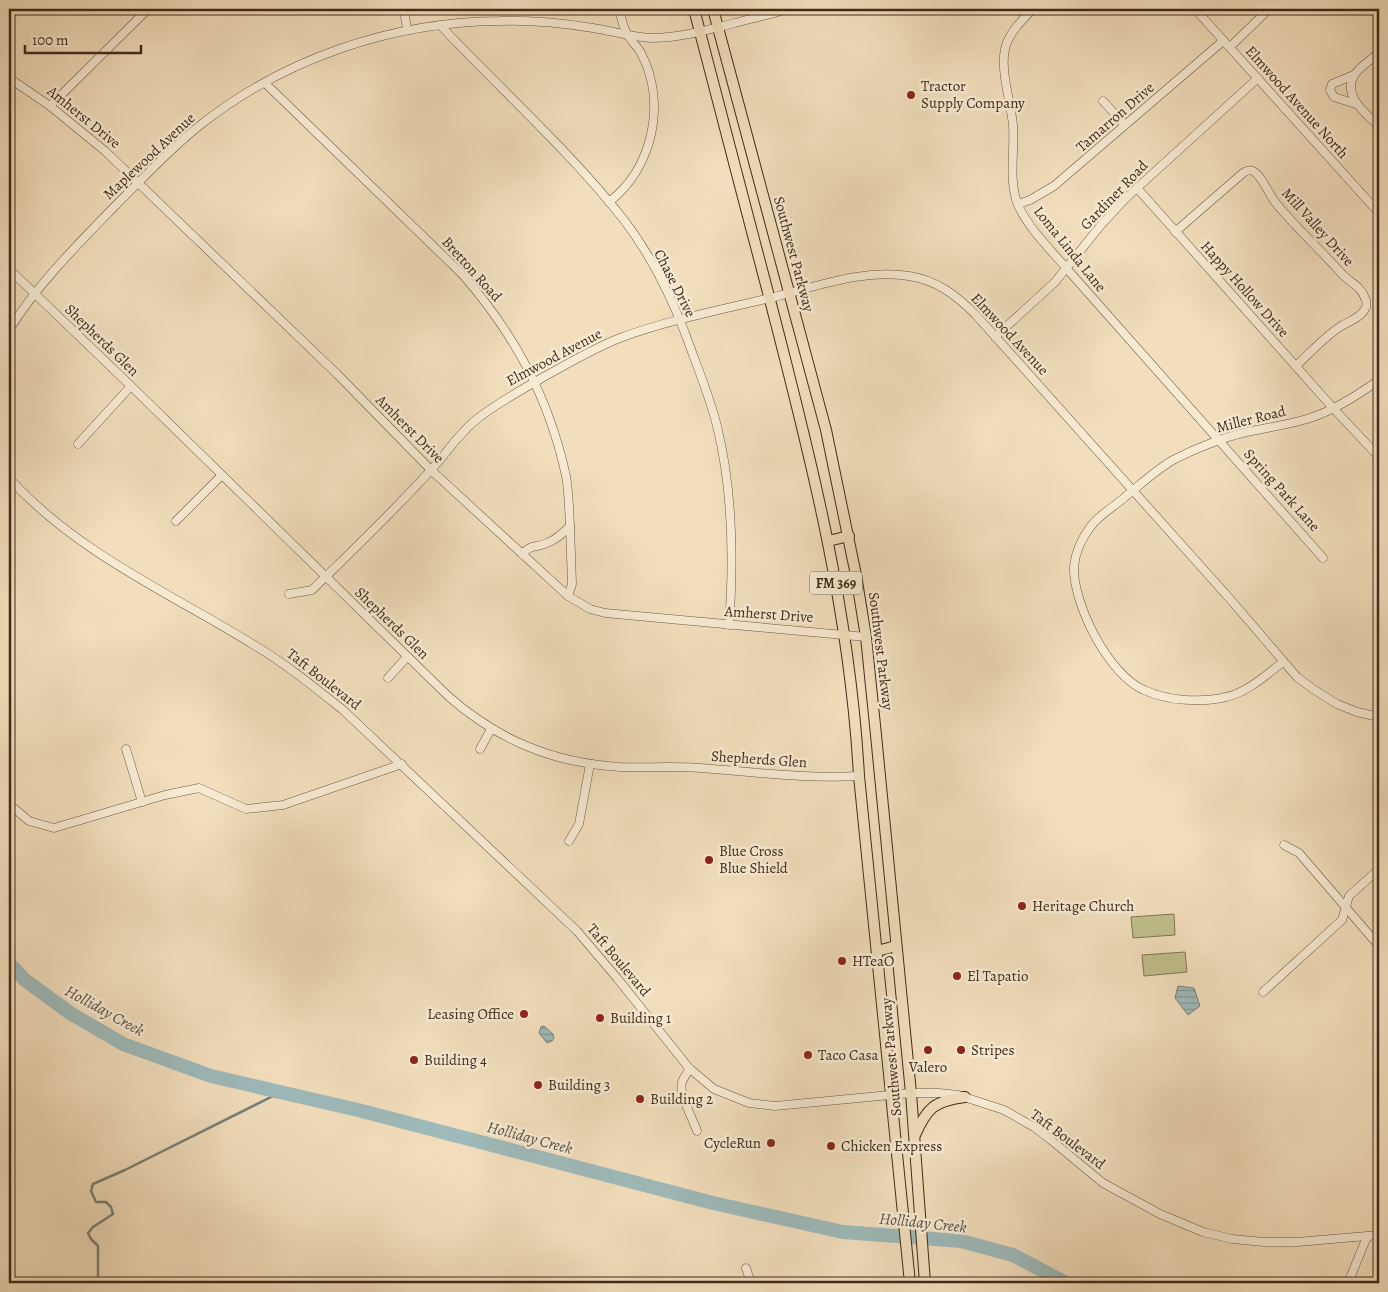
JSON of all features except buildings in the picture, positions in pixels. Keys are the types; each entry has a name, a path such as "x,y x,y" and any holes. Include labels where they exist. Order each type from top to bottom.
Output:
{"main road":[{"name":"Southwest Parkway","path":"694,9 806,436 845,635 857,736 910,1283"},
{"name":"Southwest Parkway","path":"712,9 826,430 849,536 866,637 911,1093 915,1169 925,1283"},
{"path":"828,541 849,536"},
{"path":"877,951 896,946"},
{"path":"914,1138 923,1116 935,1106 949,1099 965,1097"}],"street":[{"path":"50,106 148,9"},
{"path":"404,9 408,30"},
{"path":"609,202 619,194 638,170 651,138 654,115 649,75 641,52 627,34 619,9"},
{"name":"Maplewood Avenue","path":"9,330 35,293 84,239 151,169 198,126 242,95 305,62 346,46 408,30 440,25 478,21 536,22 591,28 649,38 672,37 701,32 787,9"},
{"name":"Loma Linda Lane","path":"1033,9 1010,37 1005,49 1004,67 1013,127 1013,179 1018,204 1028,222 1067,269 1220,441"},
{"name":"Elmwood Avenue North","path":"1195,9 1379,213"},
{"path":"1230,47 1268,9"},
{"name":"Chase Drive","path":"440,25 587,177 626,222 651,262 680,320 698,367 717,426 725,469 731,513 732,583 729,625"},
{"name":"Tamarron Drive","path":"1018,204 1054,186 1223,41"},
{"path":"1356,104 1334,97 1330,90 1332,84 1354,75 1379,53"},
{"path":"1354,75 1351,87 1356,104 1379,126"},
{"name":"Amherst Drive","path":"9,78 50,106 105,151 336,374 431,470 568,596 590,609 605,613 866,637"},
{"name":"Gardiner Road","path":"996,337 1040,298 1067,269 1101,225 1137,188 1258,78"},
{"name":"Bretton Road","path":"265,83 463,275 484,300 515,344 535,382 551,420 566,478 572,584 568,596"},
{"path":"1103,101 1125,125"},
{"name":"Mill Valley Drive","path":"1175,232 1242,173 1251,170 1262,179 1265,188 1276,204 1348,280 1358,286 1365,296 1365,310 1352,321 1340,326 1296,366"},
{"name":"Happy Hollow Drive","path":"1137,188 1333,408 1379,456"},
{"name":"Shepherds Glen","path":"9,269 407,657 462,708 509,740 544,753 590,764 622,767 679,767 792,776 860,776"},
{"name":"Elmwood Avenue","path":"288,594 312,590 431,470 458,435 478,418 515,393 590,351 638,332 680,320 852,277 888,274 916,278 942,287 958,297 1133,490 1297,677 1325,697 1357,712 1379,717"},
{"name":"Miller Road","path":"1283,662 1245,690 1227,697 1202,700 1169,697 1143,690 1123,676 1106,655 1090,625 1078,591 1074,567 1076,554 1092,524 1133,490 1173,461 1246,432 1310,418 1333,408 1379,380"},
{"path":"78,444 131,386"},
{"name":"Spring Park Lane","path":"1220,441 1323,558"},
{"path":"176,521 221,476"},
{"name":"Taft Boulevard","path":"10,483 49,516 118,567 253,644 304,679 343,710 577,931 618,978 689,1068 714,1089 749,1103 775,1106 911,1093 938,1093 965,1097 985,1102 1010,1113 1034,1127 1103,1183 1160,1214 1203,1232 1232,1239 1264,1242 1379,1235"},
{"path":"522,554 528,548 554,540 570,526"},
{"path":"388,678 407,657"},
{"path":"480,749 491,729"},
{"path":"126,749 142,802"},
{"path":"9,804 29,821 54,828 142,802 199,788 246,809 283,805 402,764"},
{"path":"569,841 579,824 590,764"},
{"path":"1284,845 1298,853 1379,946"},
{"path":"1262,992 1342,920 1349,896 1379,869"},
{"path":"689,1068 688,1074 682,1083 681,1091 697,1131"},
{"path":"1348,1283 1367,1237"},
{"path":"746,1268 751,1283"}],"green space":[{"path":"1174,914 1175,935 1133,938 1131,917"},
{"path":"1185,952 1187,972 1144,976 1142,955"}],"water":[{"path":"1178,986 1194,988 1200,1006 1188,1015 1175,998"},
{"path":"544,1026 553,1034 554,1038 547,1043 539,1033 541,1027"}],"waterway":[{"name":"Holliday Creek","path":"9,963 25,980 70,1013 123,1044 211,1076 358,1110 713,1203 843,1232 961,1241 1013,1255 1066,1283"},
{"path":"98,1283 98,1246 88,1233 93,1227 113,1214 111,1207 106,1202 96,1202 91,1191 93,1184 281,1092"}],"place":[{"name":"Tractor Supply Company","path":"911,95"},
{"name":"Blue Cross Blue Shield","path":"709,860"},
{"name":"Heritage Church","path":"1022,906"},
{"name":"HTeaO","path":"842,961"},
{"name":"El Tapatio","path":"957,976"},
{"name":"Leasing Office","path":"524,1014"},
{"name":"Building 1","path":"600,1018"},
{"name":"Valero","path":"928,1050"},
{"name":"Stripes","path":"961,1050"},
{"name":"Taco Casa","path":"808,1055"},
{"name":"Building 4","path":"414,1060"},
{"name":"Building 3","path":"538,1085"},
{"name":"Building 2","path":"640,1099"},
{"name":"CycleRun","path":"771,1143"},
{"name":"Chicken Express","path":"831,1146"}]}
